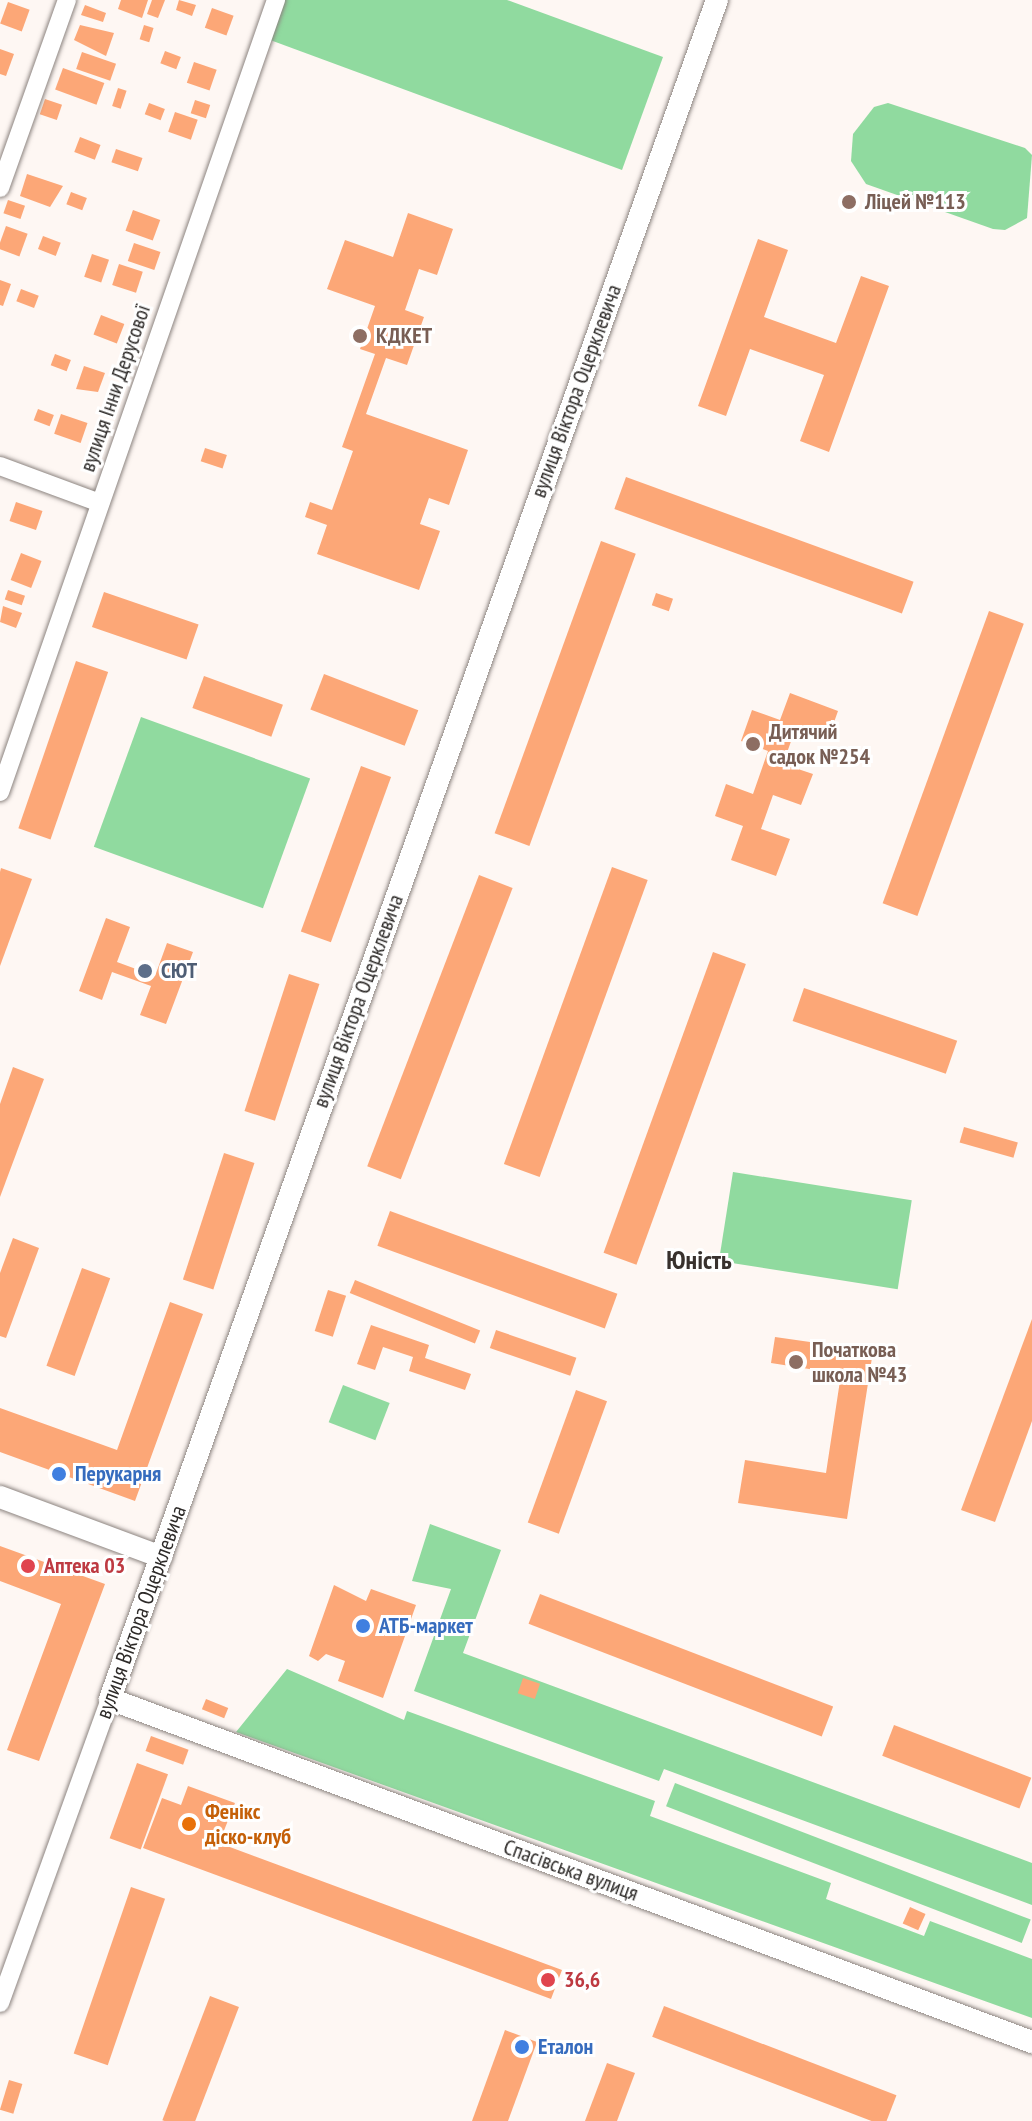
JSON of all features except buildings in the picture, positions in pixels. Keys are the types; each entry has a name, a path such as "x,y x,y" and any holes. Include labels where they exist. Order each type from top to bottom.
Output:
{"street":[{"path":"0,188 67,0"},
{"name":"вулиця Інни Дерусової","path":"0,792 276,0"},
{"name":"вулиця Віктора Оцерклевича","path":"0,2003 717,0"},
{"path":"0,466 100,503"},
{"path":"0,1497 161,1557"},
{"name":"Спасівська вулиця","path":"110,1699 1032,2042"}],"green space":[{"path":"276,0 507,0 663,57 622,170 262,37"},
{"path":"888,103 1025,148 1032,155 1027,218 1005,230 993,229 866,184 851,161 853,134 874,107"},
{"path":"141,717 310,779 263,908 94,847"},
{"path":"733,1172 912,1200 898,1289 719,1261"},
{"path":"343,1385 390,1403 375,1440 329,1422"},
{"path":"430,1524 501,1550 463,1653 1032,1863 1032,1905 664,1769 659,1781 414,1691 451,1589 412,1581"},
{"path":"287,1669 404,1720 407,1711 655,1801 650,1816 831,1883 826,1899 924,1936 930,1921 1032,1959 1032,2018 236,1732"},
{"path":"675,1783 1031,1920 1022,1943 666,1806"}],"place":[{"name":"Ліцей №113","path":"849,202"},
{"name":"КДКЕТ","path":"360,336"},
{"name":"Дитячий садок №254","path":"753,744"},
{"name":"СЮТ","path":"145,971"},
{"name":"Початкова школа №43","path":"796,1362"},
{"name":"Перукарня","path":"59,1474"},
{"name":"Аптека 03","path":"28,1566"},
{"name":"АТБ-маркет","path":"363,1626"},
{"name":"Фенікс діско-клуб","path":"189,1824"},
{"name":"36,6","path":"548,1980"},
{"name":"Еталон","path":"522,2047"}],"district":[{"name":"Юність","path":"699,1260"}]}
